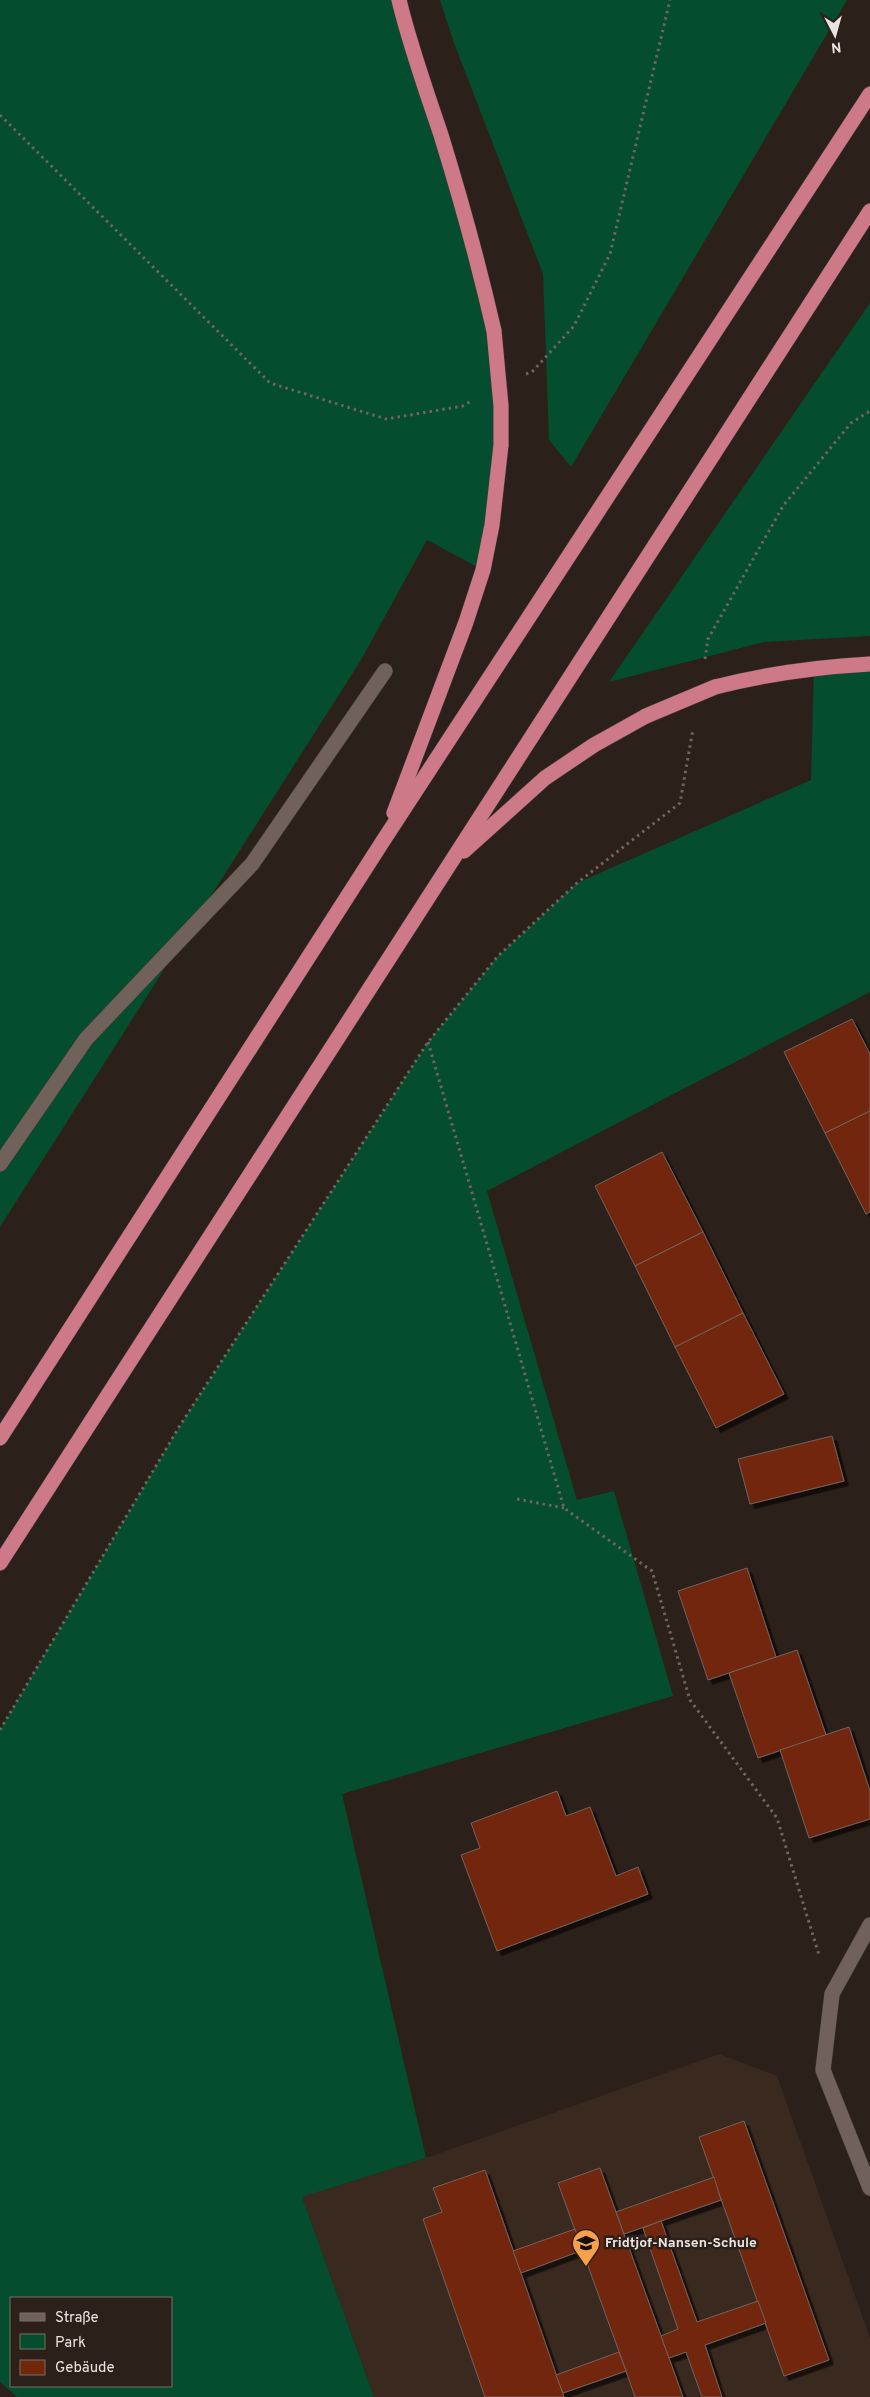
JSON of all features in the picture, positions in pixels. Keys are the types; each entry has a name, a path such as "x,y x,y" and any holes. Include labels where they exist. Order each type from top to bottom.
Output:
{"highway":[{"path":"383,840 466,622 482,570 492,525 500,445 501,406 494,331 479,265 441,136 409,40 399,0"},
{"path":"0,1438 383,840 870,94"},
{"path":"0,1563 870,211"},
{"path":"448,866 545,778 594,745 646,716 715,687 759,675 814,668 870,664"}],"street":[{"path":"0,1164 86,1039 252,864 385,671"},
{"path":"870,1925 832,1994 823,2070 870,2188"}],"path":[{"path":"523,376 532,372 574,326 610,254 670,0"},
{"path":"0,115 270,383 386,419 463,406 480,397"},
{"path":"703,668 708,639 783,506 851,423 870,411"},
{"path":"0,1730 179,1427 428,1042 498,956 577,883 680,803 693,726"},
{"path":"428,1042 564,1508"},
{"path":"517,1499 564,1508 652,1571 690,1700 777,1818 832,1994"}],"shaded area":[{"name":"Fridtjof-Nansen-Schule","path":"719,2054 777,2076 870,2338 870,2397 374,2397 302,2197 426,2158"}],"green space":[{"path":"0,0 399,0 479,265 501,406 483,570 427,540 361,660 0,1227"},
{"path":"440,0 847,0 571,467 549,440 543,274 454,43"},
{"path":"870,303 870,636 764,642 609,682"},
{"path":"870,664 870,992 487,1191 577,1500 614,1491 673,1696 342,1794 426,2158 302,2197 374,2397 17,2397 0,2382 0,1730 179,1427 428,1042 498,956 577,883 811,780 814,668"}],"building":[{"path":"852,1019 870,1054 870,1111 825,1133 784,1052"},
{"path":"870,1111 870,1212 866,1214 825,1133"},
{"path":"662,1152 703,1232 635,1266 595,1186"},
{"path":"703,1232 743,1313 675,1347 635,1266"},
{"path":"743,1313 784,1394 716,1428 675,1347"},
{"path":"832,1436 844,1481 750,1504 738,1459"},
{"path":"747,1568 776,1657 708,1680 678,1591"},
{"path":"797,1650 826,1735 758,1758 729,1673"},
{"path":"849,1727 870,1791 870,1819 809,1838 780,1750"},
{"path":"557,1791 566,1816 590,1807 616,1876 638,1867 648,1894 497,1951 461,1855 480,1848 471,1823"},
{"path":"744,2121 829,2360 784,2376 699,2137"},
{"path":"600,2168 683,2397 635,2397 558,2183"},
{"path":"485,2170 564,2397 485,2397 423,2219 442,2212 433,2188"},
{"path":"714,2177 721,2200 624,2234 616,2212"},
{"path":"661,2221 697,2322 758,2301 766,2323 705,2345 722,2397 702,2397 686,2352 669,2358 661,2336 678,2329 643,2228"},
{"path":"575,2229 583,2250 521,2273 513,2251"},
{"path":"619,2352 626,2371 563,2393 556,2375"}],"place":[{"name":"Fridtjof-Nansen-Schule","path":"586,2267"}]}
